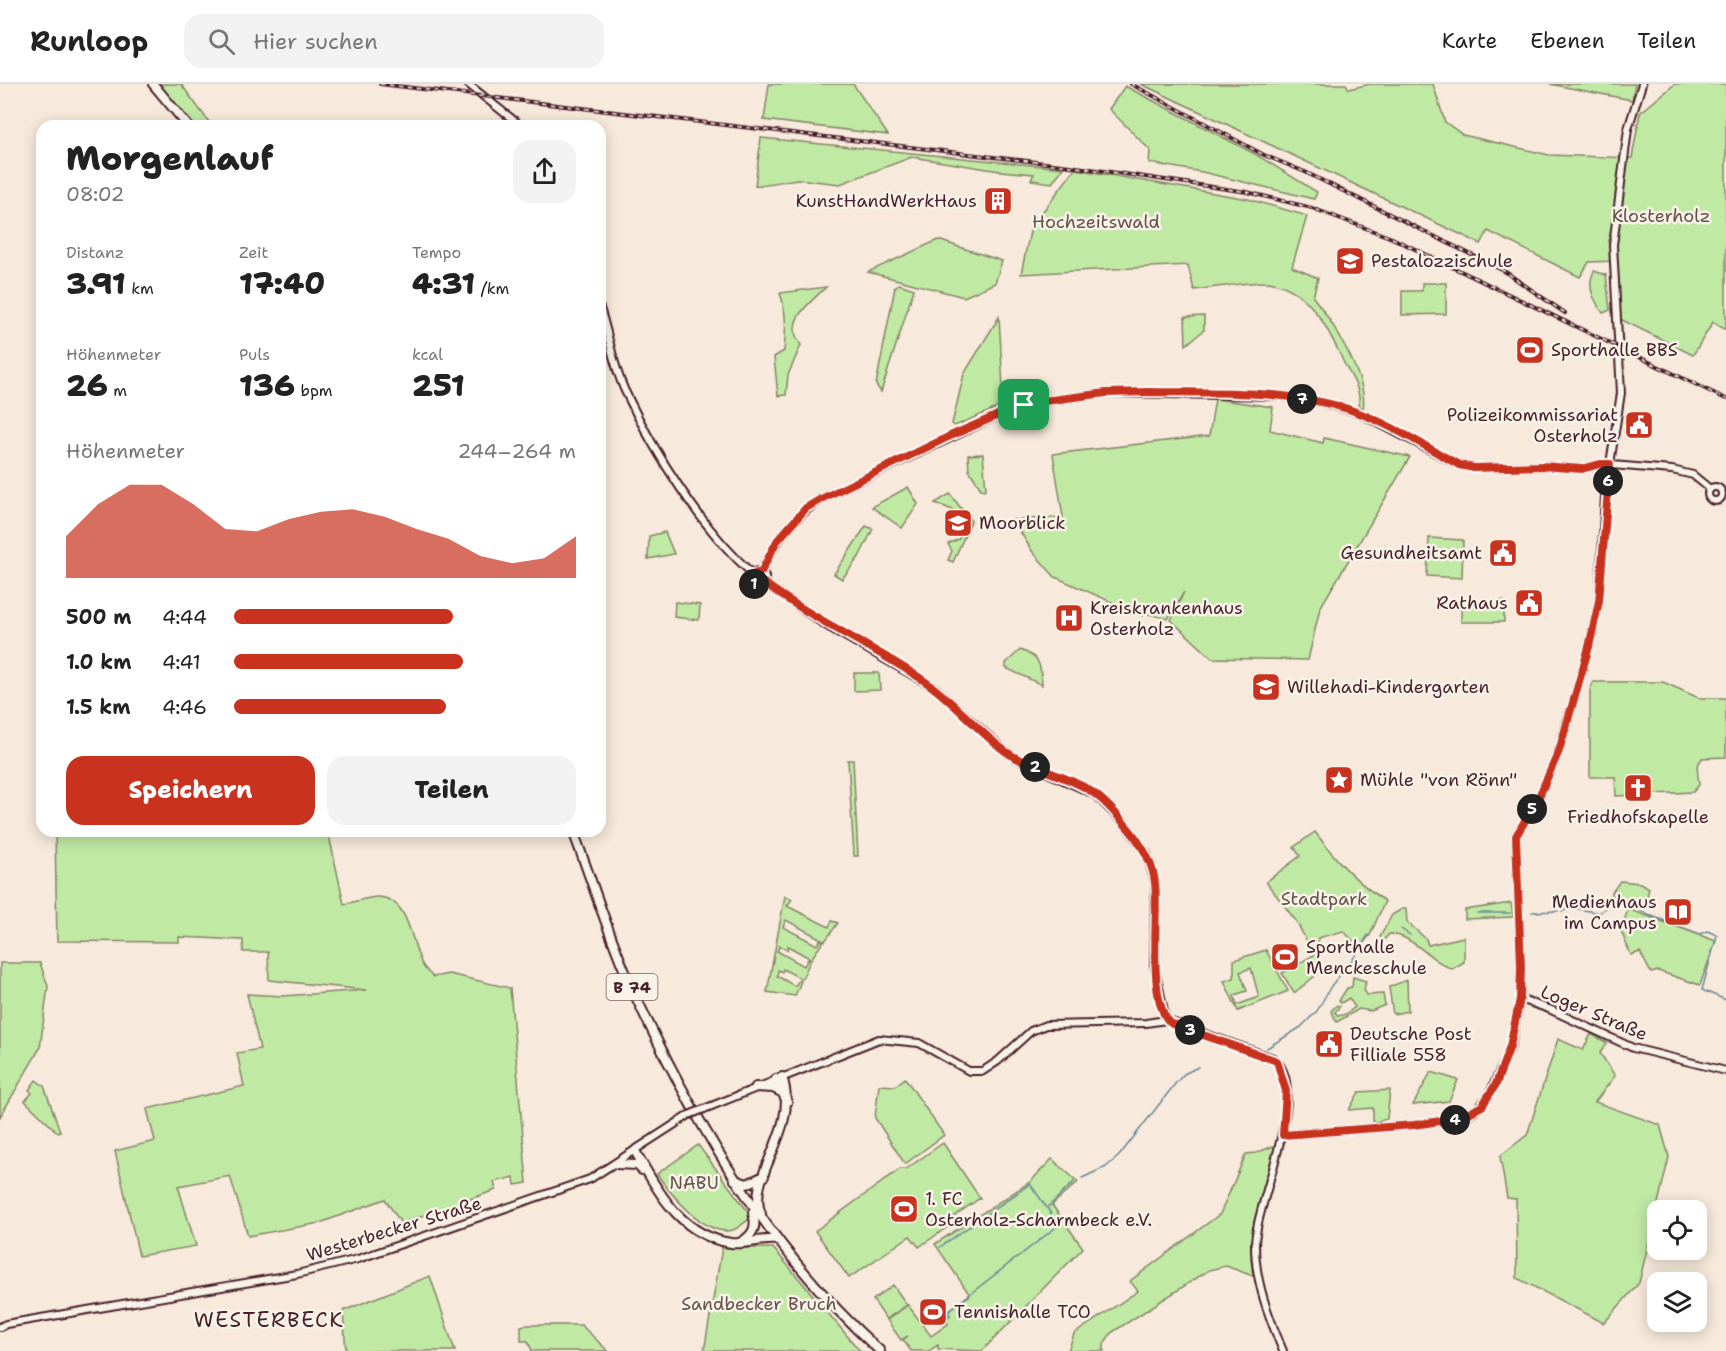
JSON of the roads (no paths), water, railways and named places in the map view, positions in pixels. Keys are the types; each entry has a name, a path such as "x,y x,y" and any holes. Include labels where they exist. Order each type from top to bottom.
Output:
{"main road":[{"path":"153,84 183,120"},
{"name":"B 74","path":"575,837 636,996 735,1180 751,1206 777,1240 843,1317 880,1351"},
{"path":"779,1078 781,1092 787,1103"},
{"path":"765,1224 756,1198 786,1119 787,1103 779,1078"},
{"path":"756,1087 773,1088 781,1092"},
{"path":"633,1152 636,1165 645,1173"},
{"path":"633,1152 670,1209 711,1237 740,1243 777,1240"},
{"path":"616,1164 636,1165"},
{"path":"735,1180 747,1184 764,1176"},
{"path":"740,1243 754,1228 751,1206"}],"street":[{"path":"468,84 514,120"},
{"path":"1283,1135 1414,1125 1460,1118 1482,1106 1496,1084 1510,1046 1520,999 1521,967 1516,836 1538,799 1559,751 1589,647 1600,592 1610,464 1621,393 1613,245 1628,129 1642,84"},
{"path":"606,328 624,390 677,482 716,535 753,574"},
{"path":"753,574 761,572 785,530 806,508 821,499 1012,409 1058,398 1148,392 1284,396 1347,409 1384,424 1459,465 1474,468 1542,466 1582,469 1610,464 1688,473 1710,489"},
{"path":"761,572 765,576 764,583"},
{"path":"753,574 751,579 754,584 764,583 825,625 921,679 942,694 1004,750 1019,760 1094,794 1147,854 1155,883 1154,955 1166,1020 1273,1058 1280,1068 1286,1091 1283,1135 1263,1201 1255,1243 1259,1284 1283,1351"},
{"name":"Loger Straße","path":"1520,999 1549,1008 1634,1048 1726,1071"},
{"name":"Westerbecker Straße","path":"0,1328 6,1324 297,1274 357,1259 575,1185 616,1164 689,1116 879,1039 919,1043 964,1069 974,1072 991,1067 1031,1031 1046,1025 1146,1023 1166,1020"}],"waterway":[{"path":"1562,911 1574,908 1599,913 1617,899 1649,915 1700,934 1707,931 1717,935 1702,990 1726,1000"},
{"path":"1532,912 1558,911"},
{"path":"1477,913 1510,913"},
{"path":"1401,929 1410,935"},
{"path":"1267,1048 1301,1027 1317,1011 1331,986 1356,955 1368,935"},
{"path":"1082,1178 1106,1167 1119,1156 1175,1084 1184,1074 1198,1067"},
{"path":"1048,1207 1075,1181"},
{"path":"940,1247 1030,1184 1059,1225 948,1311 950,1316"}],"railway":[{"path":"380,84 1070,166 1247,192 1312,208 1392,238 1726,399"},
{"path":"1131,84 1264,155 1305,172 1504,271 1565,313"}],"place":[{"name":"KunstHandWerkHaus","path":"998,201"},
{"name":"Pestalozzischule","path":"1350,261"},
{"name":"Sporthalle BBS","path":"1530,350"},
{"name":"Polizeikommissariat Osterholz","path":"1639,425"},
{"name":"Moorblick","path":"958,523"},
{"name":"Gesundheitsamt","path":"1503,553"},
{"name":"Rathaus","path":"1529,603"},
{"name":"Kreiskrankenhaus Osterholz","path":"1069,618"},
{"name":"Willehadi-Kindergarten","path":"1266,687"},
{"name":"Mühle \"von Rönn\"","path":"1339,780"},
{"name":"Friedhofskapelle","path":"1638,788"},
{"name":"Medienhaus im Campus","path":"1678,912"},
{"name":"Sporthalle Menckeschule","path":"1285,957"},
{"name":"Deutsche Post Filliale 558","path":"1329,1044"},
{"name":"1. FC Osterholz-Scharmbeck e.V.","path":"904,1209"},
{"name":"Tennishalle TCO","path":"933,1312"}],"district":[{"name":"WESTERBECK","path":"269,1320"}],"park label":[{"name":"Klosterholz","path":"1661,216"},
{"name":"Hochzeitswald","path":"1096,222"},
{"name":"Stadtpark","path":"1324,899"},
{"name":"NABU","path":"694,1183"},
{"name":"Sandbecker Bruch","path":"759,1304"}]}
